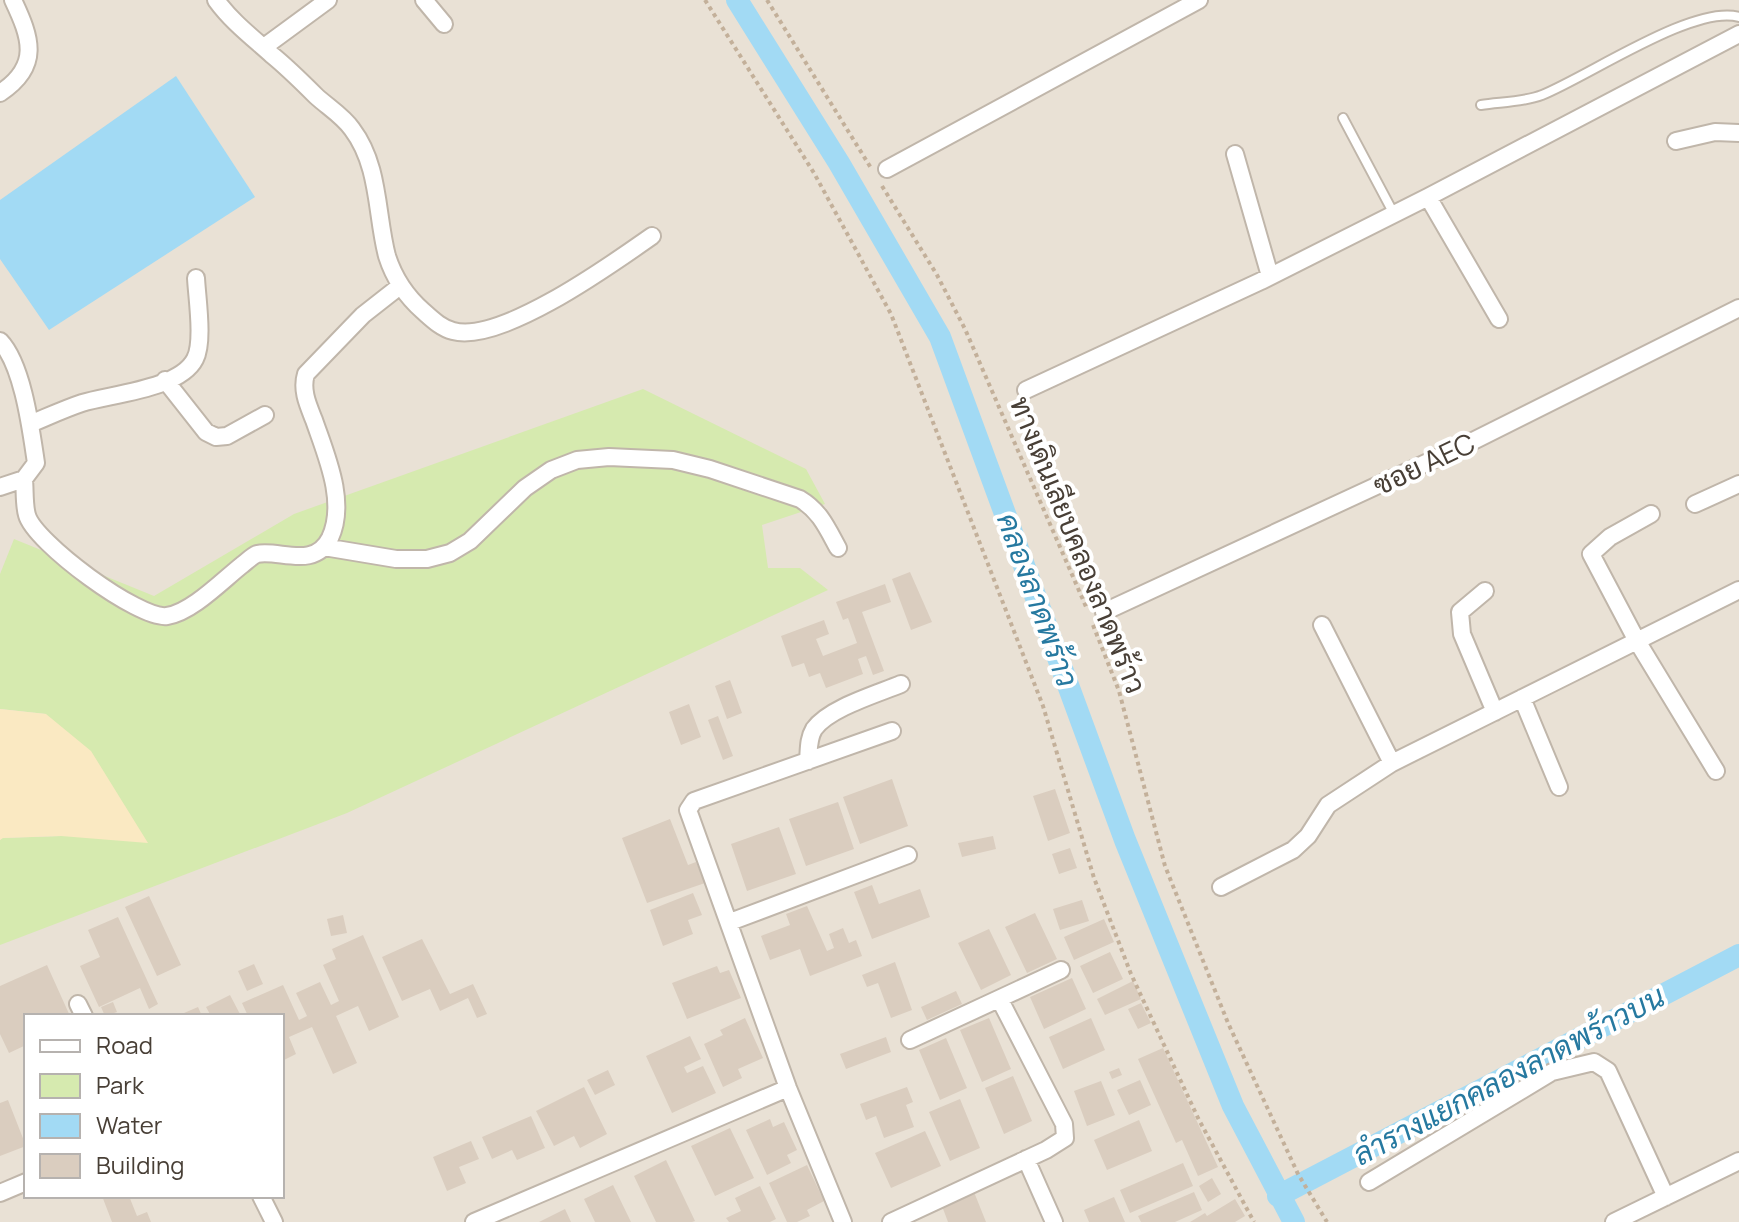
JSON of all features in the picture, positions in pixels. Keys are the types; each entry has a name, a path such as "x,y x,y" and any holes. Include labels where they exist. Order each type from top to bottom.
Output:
{"street":[{"path":"0,93 25,72 29,58 28,37 13,0"},
{"path":"216,0 227,16 352,127 365,149 374,178 388,258 400,286 437,324 454,331 473,332 541,307 583,283 652,236"},
{"path":"264,47 328,0"},
{"path":"424,0 444,24"},
{"path":"880,174 1199,0"},
{"path":"1026,390 1270,276 1739,34"},
{"path":"1676,141 1715,132 1739,133"},
{"path":"1235,154 1270,276"},
{"path":"1428,197 1499,319"},
{"path":"30,424 84,403 122,396 188,368 198,349 196,278"},
{"path":"24,479 27,517 47,542 79,570 132,606 165,617 186,609 256,554 309,555 324,547 330,537 335,520 336,492 303,383 306,374 363,315 400,286"},
{"name":"ซอย AEC","path":"1095,615 1469,443 1739,308"},
{"path":"0,341 6,347 23,390 36,463 24,479 0,487"},
{"path":"165,380 206,432 216,437 227,436 265,415"},
{"path":"324,547 396,559 427,559 450,553 470,541 525,488 551,470 577,460 609,457 673,460 800,499 823,519 838,548"},
{"path":"1695,504 1739,484"},
{"path":"1651,514 1610,537 1591,554 1637,641 1716,771"},
{"path":"1221,887 1293,850 1308,836 1328,805 1392,763 1739,590"},
{"path":"1485,591 1460,612 1462,634 1495,712"},
{"path":"1322,625 1392,763"},
{"path":"808,761 809,740 821,722 853,704 901,684"},
{"path":"1522,698 1559,787"},
{"path":"843,1222 788,1088 730,922 689,817 690,805 892,731"},
{"path":"730,922 908,855"},
{"path":"910,1040 1061,970"},
{"path":"891,1222 1065,1138 1066,1129 1000,1000"},
{"path":"1369,1182 1552,1072 1594,1062 1608,1071 1666,1197"},
{"path":"474,1222 788,1088"},
{"path":"1026,1159 1054,1222"},
{"path":"1614,1222 1739,1161"},
{"path":"0,1193 24,1183"},
{"path":"262,1198 274,1222"}],"lane":[{"path":"1481,105 1538,97 1683,24 1715,14 1739,17"},
{"path":"1343,118 1394,214"}],"path":[{"path":"705,0 814,173 891,314 1043,706 1094,878 1131,974 1198,1118 1254,1222"},
{"name":"ทางเดินเลียบคลองลาดพร้าว","path":"767,0 880,174 965,329 1095,615 1119,691 1165,866 1228,1023 1298,1174 1327,1222"}],"shaded area":[{"path":"0,0 1739,0 1739,1222 0,1222"}],"green space":[{"path":"643,389 806,469 825,504 762,525 768,568 800,568 828,590 347,813 0,945 0,840 61,836 46,714 0,709 0,574 14,539 154,596 294,514"}],"sand":[{"path":"0,709 46,714 91,751 148,843 61,836 0,840"}],"water":[{"path":"176,76 255,197 49,330 0,259 0,200"}],"building":[{"path":"910,572 932,622 911,630 892,579"},
{"path":"885,584 891,602 862,612 884,671 873,675 866,656 858,659 863,674 826,688 820,673 809,677 804,663 792,667 781,636 824,620 829,634 816,639 823,656 857,643 848,618 843,620 836,602"},
{"path":"730,680 742,713 727,719 715,686"},
{"path":"689,704 701,737 681,745 669,712"},
{"path":"718,716 733,756 723,760 708,720"},
{"path":"892,779 908,826 860,844 843,797"},
{"path":"1055,789 1070,833 1048,841 1033,796"},
{"path":"838,802 854,849 806,866 789,819"},
{"path":"670,819 688,865 696,862 705,883 647,903 622,838"},
{"path":"779,827 796,874 747,891 731,844"},
{"path":"993,836 996,849 962,857 958,843"},
{"path":"1070,848 1077,868 1059,874 1052,854"},
{"path":"872,885 879,904 920,889 930,917 872,939 854,892"},
{"path":"693,893 702,915 688,920 693,934 663,946 650,910"},
{"path":"149,896 181,965 157,976 125,907"},
{"path":"1082,900 1089,921 1060,930 1053,909"},
{"path":"807,906 827,951 834,948 829,934 843,928 849,943 856,940 862,956 810,976 800,949 770,960 761,936 790,925 786,914"},
{"path":"1035,913 1057,959 1027,973 1005,927"},
{"path":"343,915 347,933 331,936 327,919"},
{"path":"118,917 158,1004 149,1009 140,988 99,1007 80,966 100,957 88,930"},
{"path":"1104,919 1114,942 1074,960 1064,937"},
{"path":"989,929 1011,975 981,990 958,943"},
{"path":"363,935 399,1017 369,1031 358,1006 336,1016 357,1063 333,1074 312,1027 289,1037 296,1054 284,1060 284,1014 247,1014 242,1003 283,985 299,1020 307,1016 296,993 320,982 331,1005 339,1001 323,965 336,959 332,949"},
{"path":"422,939 450,994 473,984 487,1014 477,1018 468,998 440,1011 430,989 402,1001 382,957"},
{"path":"1110,952 1123,979 1093,993 1080,966"},
{"path":"895,962 912,1010 891,1018 878,983 867,987 862,975"},
{"path":"254,964 263,984 247,991 238,971"},
{"path":"47,965 69,1014 24,1014 24,1046 9,1053 0,1034 0,986"},
{"path":"717,966 720,973 729,970 741,998 687,1019 672,983"},
{"path":"1072,978 1086,1009 1044,1029 1030,997"},
{"path":"1133,981 1141,999 1105,1015 1097,999"},
{"path":"956,991 962,1004 927,1020 921,1007"},
{"path":"230,995 240,1014 210,1014 206,1007"},
{"path":"113,1002 117,1012 104,1014 101,1007"},
{"path":"1141,1003 1151,1023 1138,1029 1128,1009"},
{"path":"198,1007 201,1014 182,1014"},
{"path":"745,1018 763,1058 738,1069 742,1078 723,1087 704,1044 723,1035 720,1030"},
{"path":"989,1018 1011,1069 982,1082 960,1030"},
{"path":"1091,1018 1105,1050 1063,1069 1049,1037"},
{"path":"690,1036 701,1059 684,1067 687,1073 703,1066 716,1093 672,1113 646,1056"},
{"path":"886,1037 891,1052 846,1069 840,1054"},
{"path":"946,1038 967,1088 940,1100 919,1050"},
{"path":"1163,1048 1218,1167 1198,1176 1182,1140 1176,1143 1138,1059"},
{"path":"1119,1068 1122,1075 1112,1079 1109,1072"},
{"path":"608,1070 615,1085 595,1095 587,1080"},
{"path":"1013,1076 1032,1121 1004,1134 985,1088"},
{"path":"1140,1080 1151,1105 1129,1115 1117,1090"},
{"path":"1101,1081 1115,1115 1087,1126 1074,1091"},
{"path":"584,1087 607,1134 580,1148 574,1136 554,1146 536,1111"},
{"path":"907,1087 913,1102 906,1105 914,1127 884,1138 876,1116 866,1120 860,1104"},
{"path":"960,1099 980,1148 950,1161 929,1112"},
{"path":"8,1100 24,1147 0,1156 0,1103"},
{"path":"531,1116 545,1148 517,1160 512,1150 492,1159 482,1137"},
{"path":"770,1119 773,1127 784,1122 797,1150 787,1155 791,1163 767,1175 746,1130"},
{"path":"1139,1120 1152,1151 1107,1170 1094,1140"},
{"path":"730,1128 754,1178 715,1196 691,1146"},
{"path":"925,1131 941,1166 891,1188 875,1153"},
{"path":"471,1141 479,1159 459,1167 466,1183 447,1191 433,1157"},
{"path":"666,1160 695,1221 656,1222 634,1176"},
{"path":"1183,1163 1193,1186 1130,1213 1120,1190"},
{"path":"807,1165 824,1201 807,1210 810,1216 797,1222 787,1222 769,1183"},
{"path":"1212,1178 1221,1194 1208,1202 1199,1186"},
{"path":"613,1185 631,1222 595,1222 584,1199"},
{"path":"760,1186 776,1219 770,1222 729,1222 726,1218 741,1211 735,1198"},
{"path":"974,1192 986,1222 948,1222 942,1206"},
{"path":"1194,1192 1202,1210 1175,1222 1141,1222 1138,1216"},
{"path":"1114,1197 1125,1222 1089,1222 1084,1210"},
{"path":"103,1198 130,1198 137,1216 147,1212 151,1222 112,1222"},
{"path":"1235,1199 1245,1216 1235,1222 1190,1222 1205,1213 1207,1216"},
{"path":"565,1209 571,1222 539,1222"}],"waterway":[{"name":"คลองลาดพร้าว","path":"737,0 839,163 940,337 1125,840 1233,1106 1294,1222"},
{"name":"ลำรางแยกคลองลาดพร้าวบน","path":"1278,1196 1739,955"}]}
